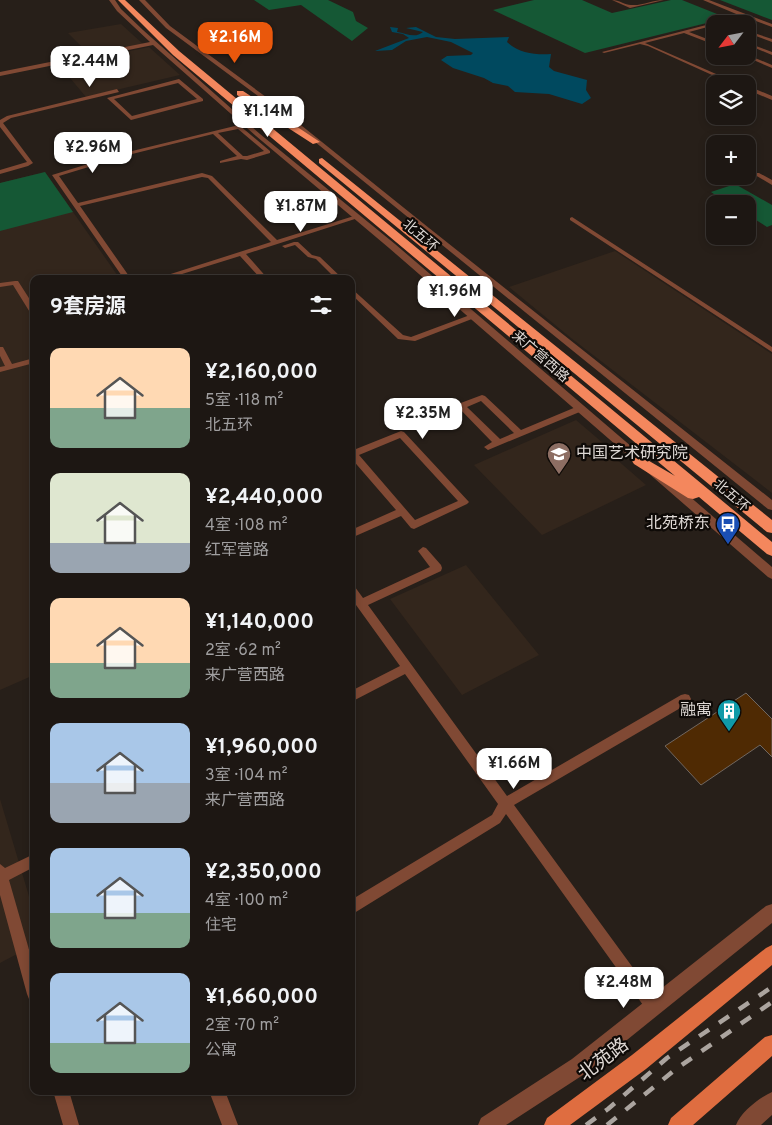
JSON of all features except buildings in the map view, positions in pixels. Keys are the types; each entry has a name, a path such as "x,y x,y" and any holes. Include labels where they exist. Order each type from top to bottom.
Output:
{"highway":[{"path":"126,2 131,22"},
{"path":"126,2 211,69"},
{"name":"北五环","path":"126,2 184,59 772,550"},
{"name":"北五环","path":"316,142 237,90 772,528"},
{"path":"639,461 732,517"}],"main road":[{"name":"北苑路","path":"554,1125 639,1062 772,954"},
{"path":"680,1123 772,1044"}],"street":[{"name":"来广营西路","path":"112,0 131,22 259,140 356,217 772,574"},
{"path":"142,0 168,27 264,98 316,142 772,506"},
{"path":"614,0 630,7 662,0"},
{"path":"705,0 742,15"},
{"path":"756,20 772,26"},
{"path":"604,52 706,25"},
{"path":"684,31 706,40"},
{"path":"756,35 772,41"},
{"path":"0,74 155,43"},
{"path":"639,43 649,45 717,75"},
{"path":"756,47 772,54"},
{"path":"756,60 772,67"},
{"path":"766,64 772,62"},
{"path":"0,172 30,163 0,123 9,118 188,74"},
{"path":"179,81 191,91 202,100 131,118 110,98 179,81"},
{"path":"191,91 204,88"},
{"path":"756,91 772,98"},
{"path":"125,275 55,174 126,154 239,127 259,140 268,152 222,162"},
{"path":"214,132 241,157"},
{"path":"77,205 202,174 210,177 275,242"},
{"path":"757,174 772,183"},
{"path":"173,275 244,256 356,217"},
{"path":"572,219 772,350"},
{"path":"244,256 275,242 293,240 310,256 318,258 336,275"},
{"path":"244,256 261,275"},
{"path":"0,285 15,283 30,306"},
{"path":"355,294 401,337 412,339 473,317"},
{"path":"0,349 10,367"},
{"path":"0,370 30,361"},
{"path":"499,443 461,406 482,398 520,434"},
{"path":"488,447 579,409"},
{"path":"355,453 401,434 464,502 414,524 355,456"},
{"path":"355,532 402,511"},
{"path":"361,604 437,568 423,551"},
{"path":"355,596 653,1007"},
{"path":"355,694 408,667"},
{"path":"355,906 496,820 506,803 685,699"},
{"path":"30,862 1,874 30,979"},
{"path":"488,1125 579,1066 772,912"},
{"path":"62,1095 70,1125"},
{"path":"219,1095 230,1125"},
{"path":"746,1125 772,1102"}],"shaded area":[{"path":"121,24 143,44 89,54 68,33"},
{"path":"149,47 180,75 86,97 60,66"},
{"path":"45,172 117,275 30,275 30,677 0,690 0,183"},
{"path":"615,251 772,354 772,493 571,338 509,287"},
{"name":"中国艺术研究院","path":"576,420 603,443 600,445 646,485 542,535 474,465"},
{"path":"466,565 539,655 462,695 390,599"},
{"path":"0,799 30,900 30,947 0,963"}],"green space":[{"path":"254,0 328,0 353,12 356,21 368,28 352,41 301,5 269,10"},
{"path":"534,0 582,0 612,13 671,0 682,0 720,15 706,15 706,23 585,53 493,10"},
{"path":"720,0 772,0 772,20"},
{"path":"45,172 73,212 0,231 0,183"},
{"path":"737,185 754,195 715,195 711,192"},
{"path":"756,196 772,205 772,225 767,227 756,220"}],"water":[{"path":"390,27 398,28 397,32 410,35 417,35 423,32 406,28 416,27 436,37 455,39 509,37 507,42 517,49 533,54 551,54 549,67 554,71 587,80 586,90 591,98 582,104 549,94 515,92 508,86 493,83 484,78 453,68 441,60 447,56 471,55 473,53 451,42 427,37 406,41 392,50 375,51 409,38 403,34 392,32"}],"railway":[{"path":"586,1125 608,1109 667,1058 772,987"},
{"path":"607,1125 676,1069 772,1002"}],"place":[{"name":"中国艺术研究院","path":"559,475"},
{"name":"北苑桥东","path":"728,545"},
{"name":"融寓","path":"729,732"}]}
